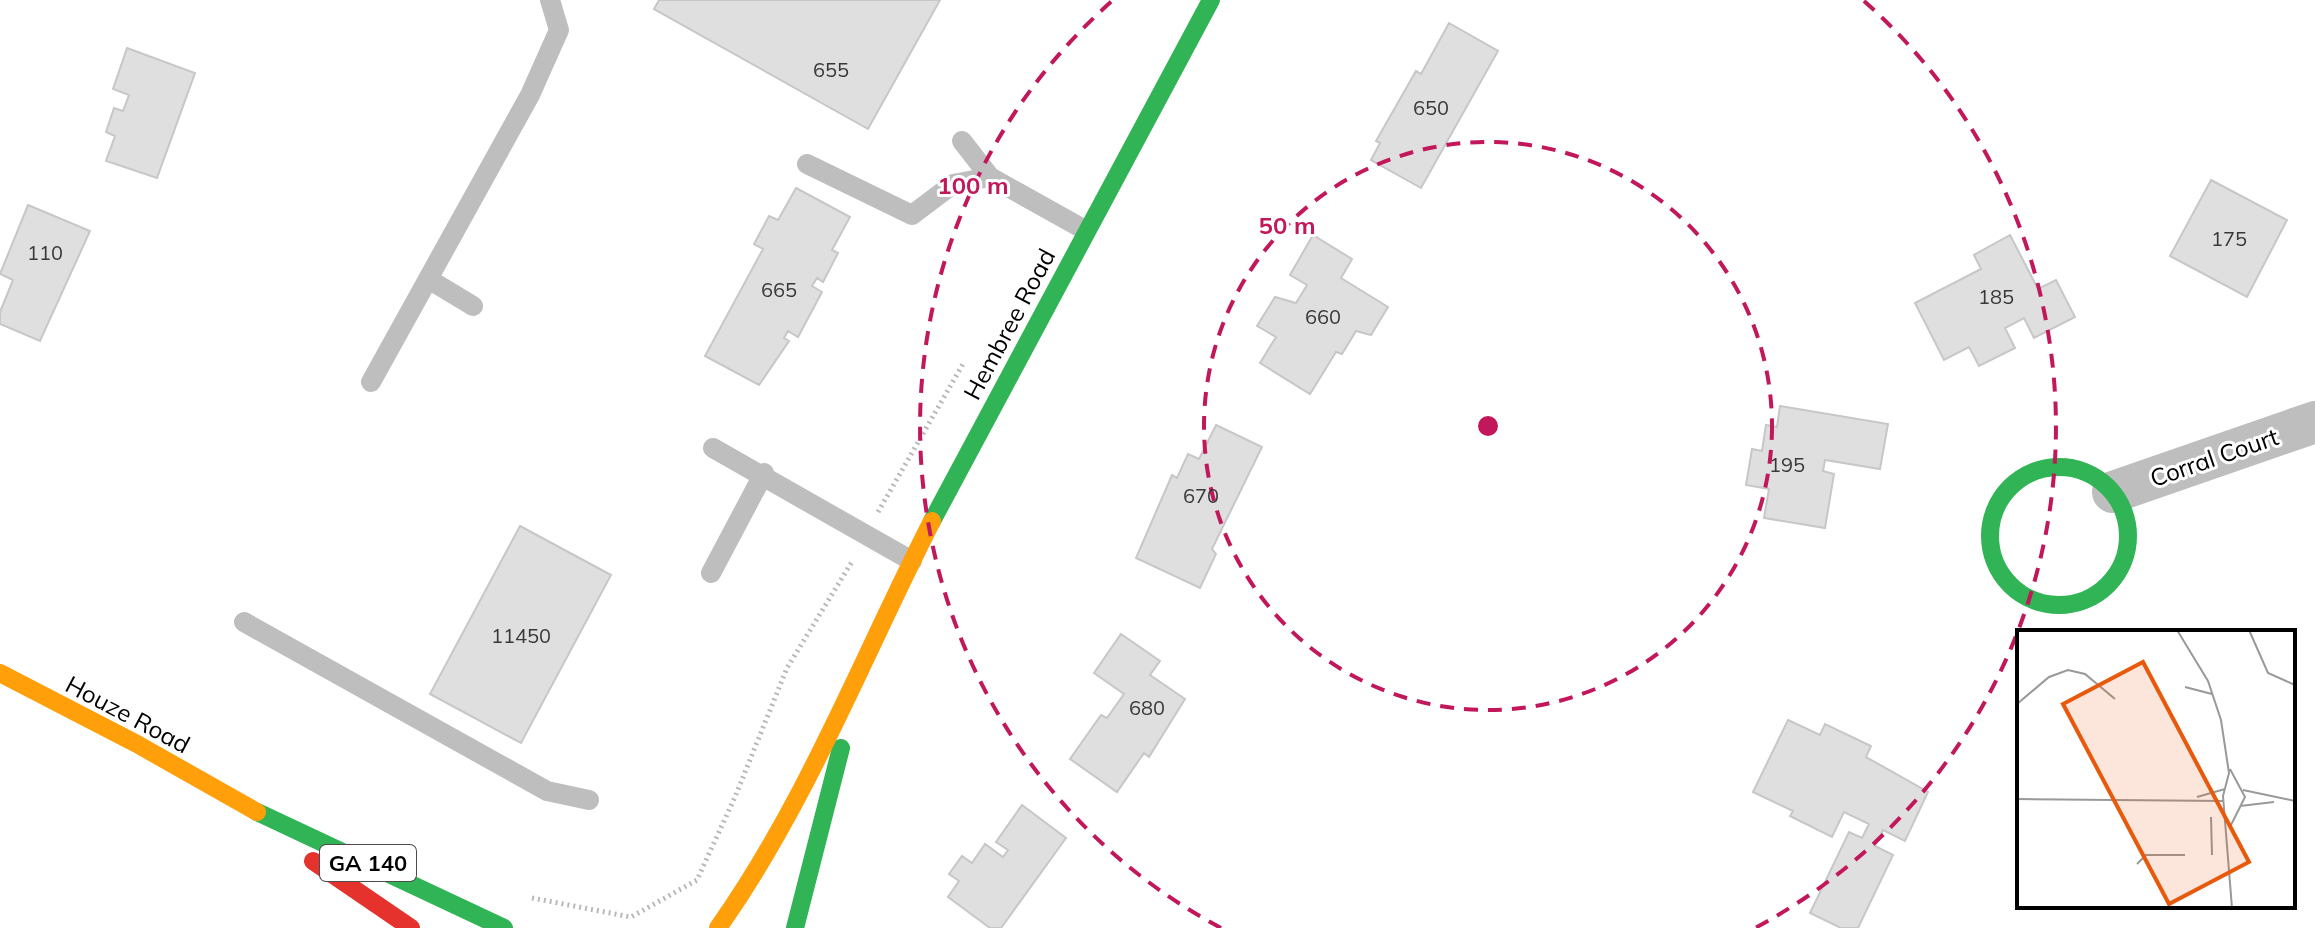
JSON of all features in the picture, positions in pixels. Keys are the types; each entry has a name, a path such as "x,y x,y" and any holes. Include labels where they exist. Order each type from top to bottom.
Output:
{"street":[{"name":"Hembree Road","path":"718,928 749,887 859,676 912,561 1085,230 1211,0"},
{"name":"Corral Court","path":"2113,492 2315,422"},
{"path":"2056,466 2077,469 2097,478 2113,492 2124,511 2128,533 2126,555 2116,575 2101,591 2081,602 2059,606 2037,603 2018,593 2002,578 1993,558 1989,537 1992,516 2001,496 2016,481 2035,470 2056,466"},
{"name":"Houze Road","path":"0,673 137,744 231,800 499,925"},
{"name":"Hembree Road","path":"795,928 859,676"},
{"name":"Houze Road","path":"231,800 297,850 411,928"}],"lane":[{"path":"371,382 530,95 559,30 550,0"},
{"path":"962,141 990,177 1085,230"},
{"path":"807,164 912,215 953,184 990,177"},
{"path":"430,280 473,306"},
{"path":"713,448 764,473 912,561"},
{"path":"711,573 764,473"},
{"path":"244,622 547,791 589,800"}],"path":[{"path":"499,925 513,893 631,917 697,880 735,797 787,668 965,361"}],"building":[{"path":"659,0 940,0 868,129 654,9"},
{"path":"1449,23 1498,51 1421,188 1371,160 1380,143 1376,141 1416,71 1421,74"},
{"path":"127,48 195,73 157,178 106,161 115,136 106,132 114,108 123,111 129,95 113,89"},
{"path":"2211,180 2287,220 2247,297 2170,256"},
{"path":"796,188 850,217 832,250 838,253 823,282 817,278 812,286 822,292 798,337 788,331 784,338 789,341 759,385 705,356 763,249 754,244 769,216 778,220"},
{"path":"28,205 90,231 40,341 0,324 0,312 13,280 0,274"},
{"path":"1313,235 1352,259 1341,278 1388,307 1371,335 1356,331 1342,354 1336,352 1310,394 1260,363 1276,337 1257,326 1275,297 1296,303 1307,285 1290,275"},
{"path":"2010,235 2038,289 2056,280 2075,317 2034,338 2024,318 2005,328 2015,348 1979,366 1969,347 1944,360 1915,303 1981,269 1974,255"},
{"path":"1780,406 1888,424 1880,469 1825,460 1823,471 1834,474 1825,528 1764,518 1769,489 1746,485 1752,449 1762,451 1766,425 1777,427"},
{"path":"1216,425 1262,447 1212,549 1216,554 1200,588 1136,558 1172,475 1177,478 1188,454 1199,459"},
{"path":"520,526 611,575 521,743 430,694"},
{"path":"1121,634 1160,661 1150,675 1185,699 1149,757 1144,753 1117,792 1070,759 1101,715 1107,718 1124,694 1094,673"},
{"path":"1788,720 1820,735 1825,724 1871,746 1866,757 1928,792 1905,841 1883,830 1875,846 1893,855 1858,928 1841,928 1810,913 1849,832 1862,838 1869,824 1844,812 1832,837 1790,816 1793,811 1753,792"},
{"path":"1022,805 1066,838 1001,928 990,928 948,897 959,881 949,874 962,856 972,863 985,844 1003,857 1008,850 996,842"}],"traffic: fast":[{"path":"932,521 1211,0"},
{"path":"2059,467 2085,472 2108,487 2123,510 2128,536 2123,562 2108,585 2085,600 2059,605 2033,600 2010,585 1995,562 1990,536 1995,510 2010,487 2033,472 2059,467"},
{"path":"795,928 841,748"},
{"path":"257,812 504,928"}],"traffic: slow":[{"path":"718,928 750,880 806,780 932,521"},
{"path":"0,673 137,744 257,812"}],"traffic: jam":[{"path":"313,861 411,928"}]}
